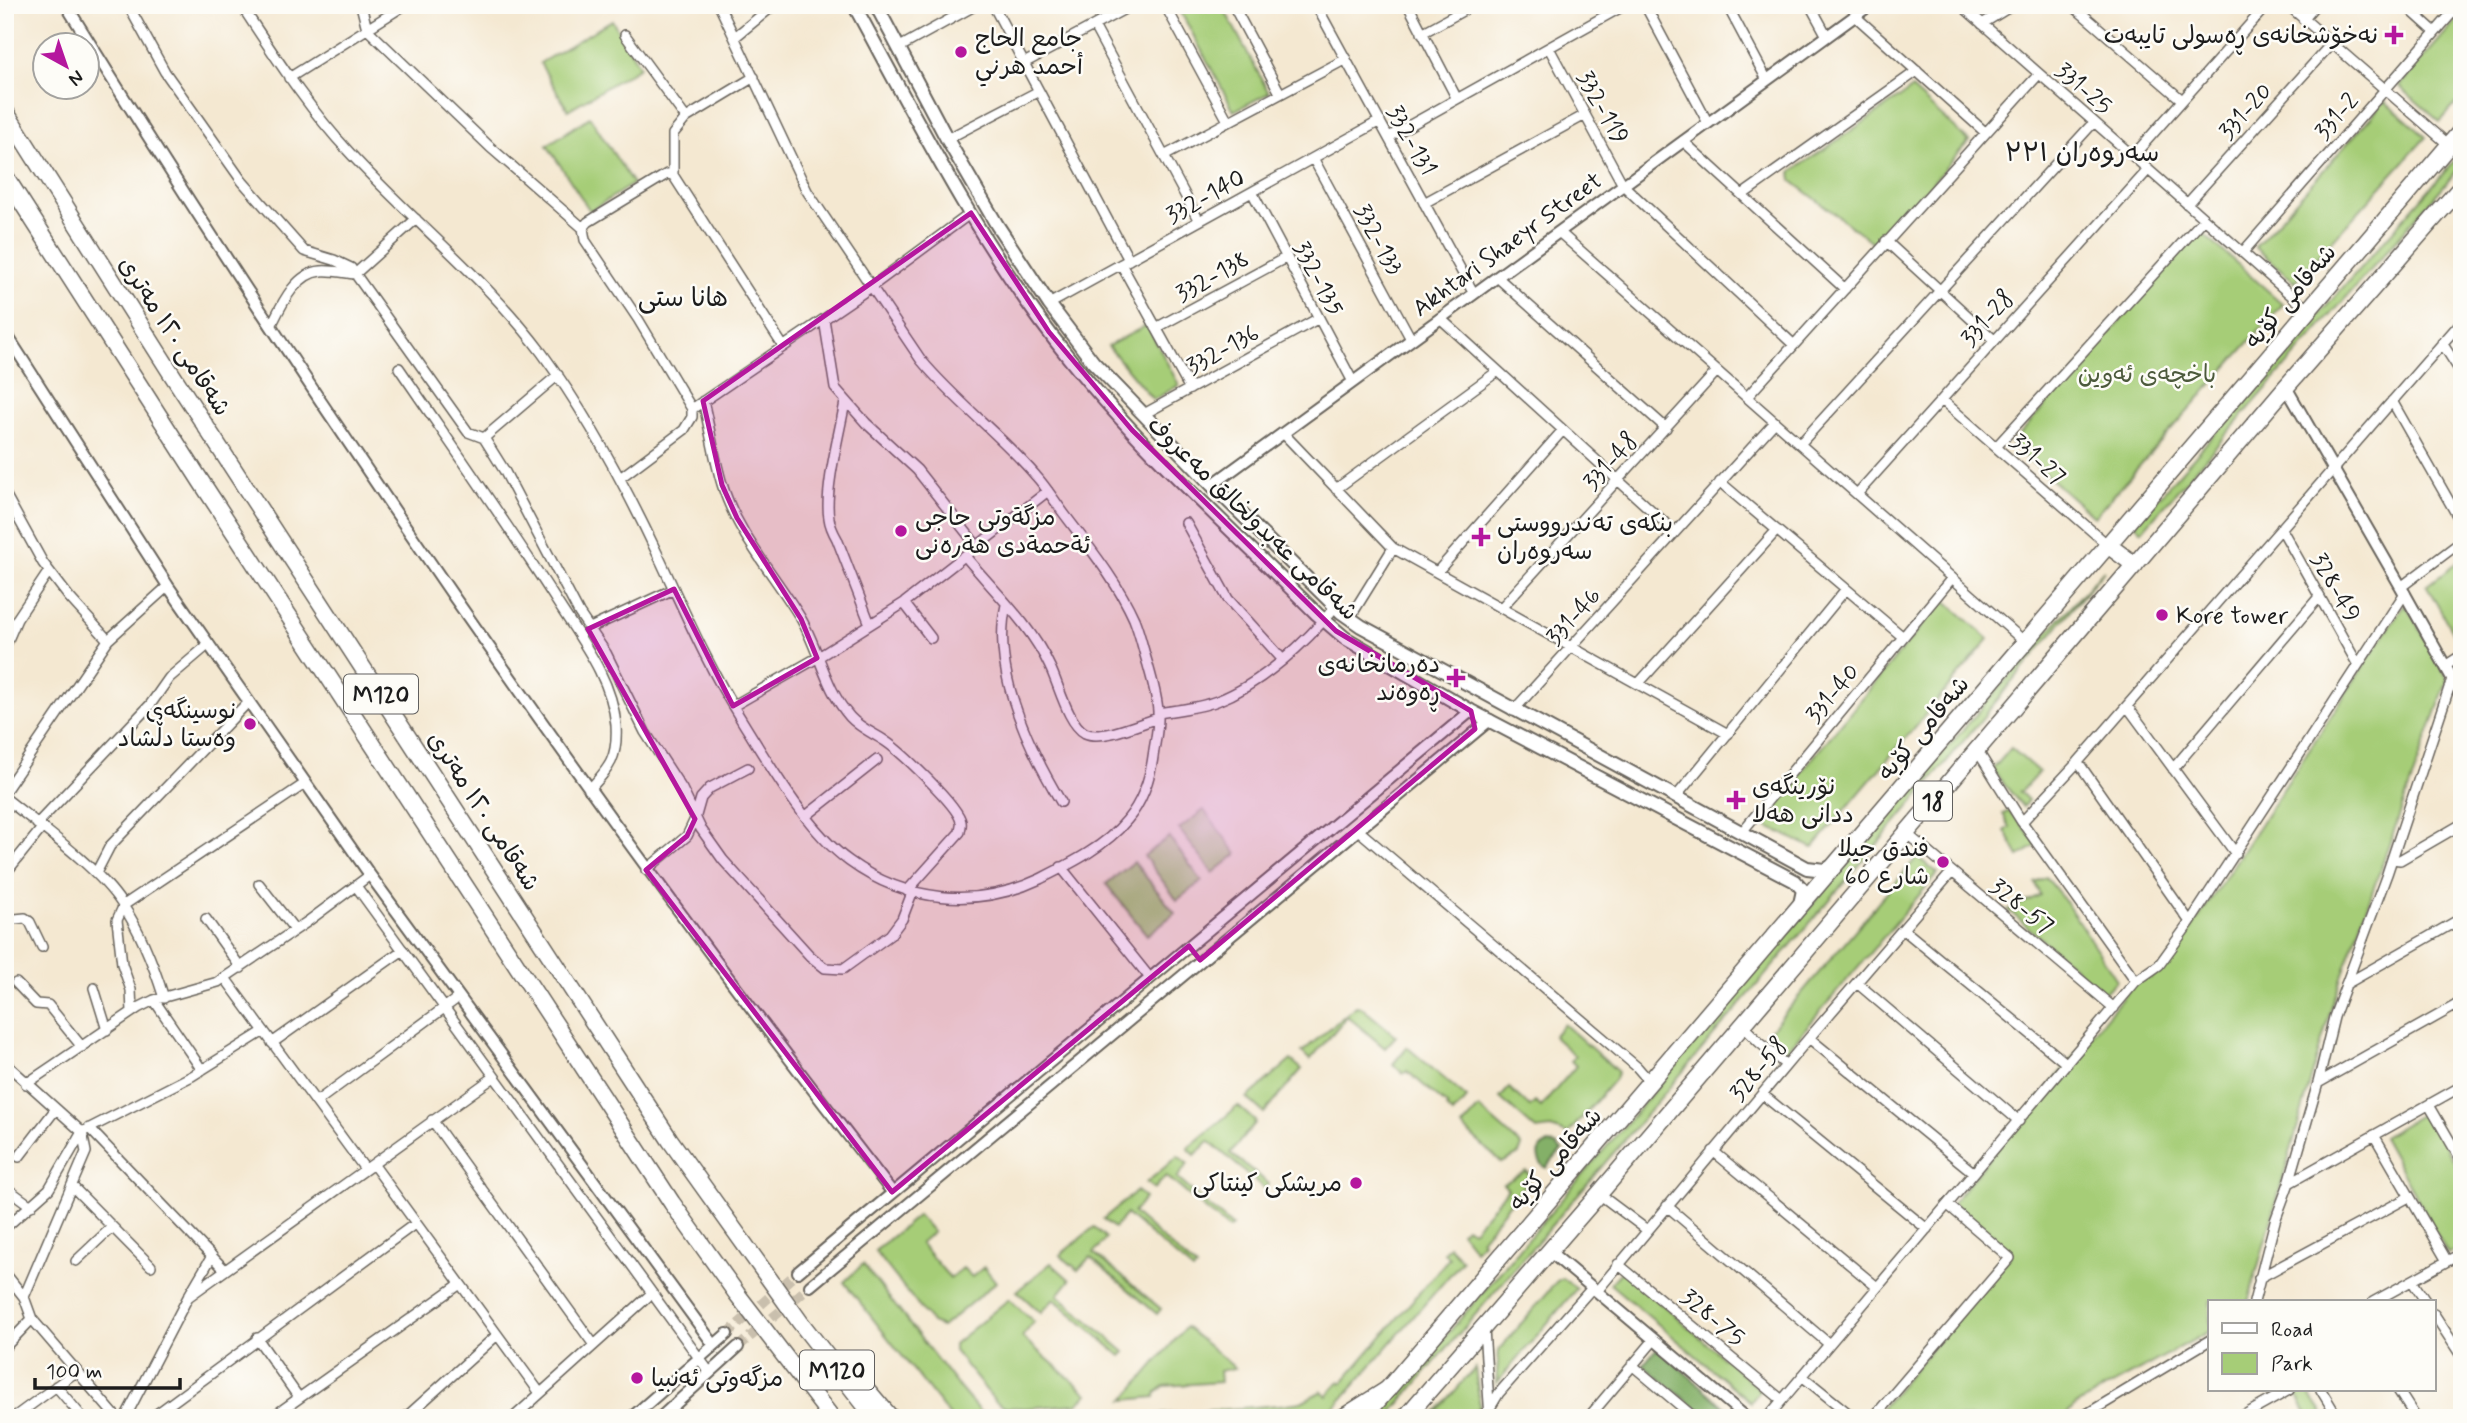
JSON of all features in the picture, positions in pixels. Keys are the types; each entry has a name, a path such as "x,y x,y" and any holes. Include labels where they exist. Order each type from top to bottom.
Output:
{"highway":[{"name":"شەقامی ١٢٠ مەتری","path":"5,111 156,350 670,1140 800,1322 875,1418"},
{"name":"شەقامی کۆیە","path":"1363,1418 2462,130"},
{"name":"M120","path":"5,176 644,1160 737,1294 832,1418"},
{"name":"18","path":"1406,1417 2286,387 2461,190"},
{"path":"2109,546 2135,565"},
{"path":"800,1322 852,1372 891,1418"},
{"path":"782,1354 819,1418"},
{"path":"1342,1418 1388,1389"}],"main road":[{"name":"شەقامی عەبدولخالق مەعروف","path":"854,5 971,213 1028,303 1089,382 1132,430 1324,620 1345,638 1472,711 1800,885 1804,896 1795,914"},
{"name":"شەقامی عەبدولخالق مەعروف","path":"876,5 947,139 1049,304 1094,362 1212,485 1335,607 1349,619 1513,711 1807,868 1817,871 1833,866 1842,858"},
{"path":"1750,857 1758,842"}],"street":[{"path":"66,5 193,207 411,538 646,870 767,1032 892,1192"},
{"path":"128,5 165,72 242,181 304,251 351,268 468,432 484,438 588,628 606,653 645,732 682,789 695,820 723,860 810,956 825,968 843,969 882,943 902,919 910,892 960,832 961,822 952,805 932,783 886,742 850,717 817,659 801,619 753,546 727,496 722,485 703,401"},
{"path":"241,5 289,78 345,148 506,309 558,375 620,478 733,706 763,756 825,840 844,858 885,883 910,892 946,897 988,896 1022,887 1106,840 1122,826 1137,806 1150,774 1158,715 1142,641 1129,609 1087,542 1021,459 936,378 921,360 807,191 719,5"},
{"path":"361,5 367,29 490,147 583,228 585,240 638,319 692,409 692,417 684,430 620,478"},
{"path":"289,78 405,5"},
{"path":"735,37 774,5"},
{"path":"898,48 976,5"},
{"path":"993,5 1189,389"},
{"path":"1024,63 1132,5"},
{"path":"1165,5 1228,121"},
{"path":"1233,5 1280,93"},
{"name":"332-131","path":"1316,5 1474,294"},
{"path":"1408,5 1457,99"},
{"path":"1422,33 1473,5"},
{"path":"1389,137 1625,5"},
{"path":"1645,5 1708,123"},
{"path":"1727,5 1767,80"},
{"path":"1810,5 1826,36"},
{"name":"Akhtari Shaeyr Street","path":"1212,485 1870,5"},
{"name":"331-25","path":"1961,5 2308,310"},
{"path":"1982,24 2013,5"},
{"path":"2072,5 2182,100"},
{"path":"2133,156 2267,5"},
{"path":"2288,5 2449,145"},
{"path":"2303,19 2315,5"},
{"path":"2405,5 2435,32"},
{"name":"331-2","path":"2243,252 2459,5"},
{"path":"1855,16 1986,133"},
{"path":"1094,26 1199,221"},
{"path":"625,35 686,118"},
{"name":"331-20","path":"2187,204 2332,43"},
{"name":"332-119","path":"1549,48 1623,185 1794,345"},
{"path":"1164,156 1346,59"},
{"path":"1742,195 1917,71"},
{"path":"1747,397 2039,74"},
{"path":"754,77 686,118 673,134 673,174 783,346"},
{"path":"947,139 1039,92"},
{"path":"1424,202 1585,115"},
{"name":"332-140","path":"1049,304 1380,121"},
{"path":"1800,444 2094,122"},
{"path":"1683,141 1845,289"},
{"name":"332-133","path":"1313,158 1411,339"},
{"name":"331-28","path":"1857,494 2148,170"},
{"path":"583,228 588,222 653,182 667,174 673,174"},
{"name":"332-135","path":"1252,192 1353,382"},
{"path":"692,409 871,287 971,213"},
{"path":"271,327 287,295 300,281 314,272 324,270 355,274 416,219"},
{"path":"1996,447 2204,219"},
{"path":"1559,232 2026,643"},
{"path":"1886,241 1993,340"},
{"name":"332-138","path":"1156,328 1287,257"},
{"path":"1497,277 1666,428"},
{"name":"332-136","path":"1144,414 1319,318"},
{"path":"1440,318 1675,532"},
{"path":"824,319 835,388 845,402 917,470 977,546"},
{"path":"2022,822 2078,762 2462,321"},
{"path":"5,332 169,586 370,875 714,1345"},
{"path":"2442,342 2462,374"},
{"path":"399,368 524,550 597,666 611,696 616,725 615,753 610,768 589,790"},
{"path":"1336,489 1498,371"},
{"name":"331-48","path":"1501,608 1717,371"},
{"path":"484,438 558,375"},
{"path":"2286,387 2462,696"},
{"name":"331-27","path":"1942,400 2109,546"},
{"path":"2392,401 2462,524"},
{"path":"845,402 830,486 828,515 870,624"},
{"name":"331-46","path":"1513,711 1775,422"},
{"path":"1437,572 1563,430"},
{"path":"1283,433 1393,548 1728,734"},
{"path":"1720,482 1903,637"},
{"path":"733,706 817,659 904,603 1048,491"},
{"path":"5,494 49,571 108,640"},
{"path":"1186,523 1228,599 1283,660"},
{"name":"328-49","path":"2281,528 2358,665"},
{"path":"1638,684 1777,530"},
{"path":"1767,1418 2136,982 2159,965 2236,854 2403,590 2462,541"},
{"path":"1349,619 1393,548"},
{"path":"965,556 1038,644 1061,691 1069,715 1084,732 1097,736 1158,715 1217,701 1283,660 1301,645 1335,607"},
{"path":"5,647 8,633 49,571"},
{"name":"331-40","path":"1741,833 1952,578"},
{"path":"5,791 108,640 169,586"},
{"path":"588,628 674,589"},
{"path":"1675,798 1846,589"},
{"path":"2173,769 2319,597"},
{"path":"904,603 931,638"},
{"path":"1006,604 1001,636 1005,667 1023,728 1060,802"},
{"path":"5,874 39,826 150,705 169,678 209,644"},
{"path":"2445,666 2462,655"},
{"path":"2254,1300 2275,1221 2318,1083 2334,1017 2392,859 2452,679"},
{"path":"96,873 110,846 118,837 249,701"},
{"path":"2127,706 2236,854"},
{"path":"798,1272 1472,711"},
{"path":"1460,720 1471,722 1475,732"},
{"path":"810,1286 1490,720"},
{"path":"1977,750 2022,822 2136,982"},
{"path":"806,816 877,760"},
{"path":"2078,762 2190,922"},
{"path":"646,870 687,836 701,798 710,788 748,768"},
{"path":"132,1012 131,990 122,964 117,920 124,905 306,783"},
{"path":"5,798 96,873 124,905 154,967 159,999 202,1070"},
{"path":"2392,859 2400,860 2462,824"},
{"path":"1358,830 1637,1067 1650,1082"},
{"name":"328-57","path":"1906,833 2114,1008"},
{"path":"1061,867 1150,978"},
{"name":"328-58","path":"1481,1418 1490,1413 1499,1393 1618,1264 1951,873"},
{"path":"26,1084 132,1012 159,999 182,994 225,978 370,875"},
{"path":"259,884 295,930"},
{"path":"356,886 710,1373"},
{"path":"5,920 25,918 30,922 42,947"},
{"path":"2346,984 2462,918"},
{"path":"206,919 241,968"},
{"path":"1903,929 2067,1063"},
{"path":"1189,946 1200,960"},
{"path":"272,1042 403,950"},
{"path":"225,978 316,1102 416,1223 540,1394"},
{"path":"16,983 36,1004 48,1005 82,1047"},
{"path":"1857,983 2018,1121"},
{"path":"94,988 107,1030"},
{"path":"316,1102 459,997"},
{"path":"2318,1083 2459,1003 2462,1014"},
{"path":"1742,1025 1786,1065"},
{"path":"5,1228 49,1189 85,1130 202,1070 264,1031"},
{"path":"1809,1038 1974,1173"},
{"path":"5,1063 55,1110 85,1130 225,1269"},
{"path":"188,1297 495,1077"},
{"path":"2289,1183 2462,1086"},
{"path":"1762,1094 1927,1229"},
{"path":"2429,1105 2462,1162"},
{"path":"19,1157 55,1110"},
{"path":"432,1121 594,1345"},
{"path":"24,1297 86,1152 85,1130"},
{"path":"2374,1135 2447,1261"},
{"path":"1713,1151 1877,1287"},
{"path":"72,1186 151,1266"},
{"path":"5,1187 31,1206"},
{"path":"1599,1194 1647,1230"},
{"path":"2259,1278 2409,1197"},
{"path":"1873,1418 2010,1258 1948,1205"},
{"path":"1667,1206 1829,1344"},
{"path":"151,1418 416,1223"},
{"path":"76,1261 112,1227"},
{"path":"1549,1251 1747,1418"},
{"path":"2377,1300 2462,1253"},
{"path":"125,1418 212,1256"},
{"name":"328-75","path":"1618,1264 1782,1400"},
{"path":"5,1273 24,1297 32,1319 117,1418"},
{"path":"2412,1281 2425,1300"},
{"path":"271,1418 460,1284"},
{"path":"513,1418 651,1294"},
{"path":"2436,1317 2462,1357"},
{"path":"5,1347 32,1319"},
{"path":"1484,1328 1490,1413"},
{"path":"631,1418 727,1334"},
{"path":"405,1418 496,1336"},
{"path":"257,1338 299,1398"},
{"path":"1588,1418 1654,1340"},
{"path":"2080,1418 2208,1341"},
{"path":"660,1418 738,1347"},
{"path":"1632,1365 1695,1418"},
{"path":"13,1418 76,1371"},
{"path":"1802,1376 1854,1418"},
{"path":"56,1385 83,1418"},
{"path":"2239,1418 2285,1392"},
{"path":"2322,1392 2338,1418"},
{"path":"2399,1392 2416,1418"}],"highlighted area":[{"path":"971,213 1049,332 1132,430 1336,631 1471,711 1475,729 1200,960 1189,946 892,1192 646,870 687,836 695,819 588,629 674,589 733,706 817,658 801,619 737,518 722,485 703,401"}],"green space":[{"path":"1177,5 1222,5 1269,93 1234,111"},
{"path":"2462,14 2462,97 2440,122 2399,86"},
{"path":"612,20 640,67 568,110 540,63"},
{"path":"1912,89 1969,141 1877,246 1792,181 1791,172"},
{"path":"2385,101 2426,137 2295,282 2255,247"},
{"path":"590,117 633,184 590,211 547,145"},
{"path":"2462,152 2462,165 2142,531 2135,524"},
{"name":"باخچەی ئەوین","path":"2200,231 2283,304 2094,517 2011,444"},
{"path":"1147,325 1179,385 1153,400 1108,346"},
{"path":"2462,559 2462,645 2460,646 2427,586"},
{"path":"2104,570 1920,794 1387,1418 1376,1418 1828,886"},
{"path":"1944,599 1989,639 1813,848 1759,823"},
{"path":"2405,603 2448,679 2332,1005 2249,1300 2208,1300 2208,1332 2076,1405 2063,1418 1873,1418 2011,1255 1952,1203 2138,979 2151,978 2181,945"},
{"path":"2011,748 2039,772 2021,792 2019,791 2028,800 2023,807 1992,770"},
{"path":"1204,810 1237,854 1213,873 1179,829"},
{"path":"2009,811 2039,844 2019,856 2005,831 2010,827 2003,814"},
{"path":"1169,837 1202,881 1177,900 1144,856"},
{"path":"1917,857 1938,873 1784,1054 1766,1035"},
{"path":"1134,862 1175,913 1147,935 1106,884"},
{"path":"2046,877 2117,980 2104,993 2008,910 2040,895 2035,883"},
{"path":"1356,1006 1361,1007 1396,1036 1385,1048 1347,1016 1310,1060 1302,1052"},
{"path":"1564,1024 1618,1072 1568,1134 1551,1128 1536,1130 1500,1098 1509,1088 1530,1107 1535,1102 1541,1107 1576,1066 1571,1061 1575,1056 1553,1036"},
{"path":"1407,1047 1467,1098 1453,1114 1446,1108 1448,1106 1407,1071 1403,1074 1393,1064"},
{"path":"1291,1060 1302,1069 1264,1113 1247,1098"},
{"path":"1238,1106 1256,1122 1230,1153 1269,1184 1265,1189 1209,1141 1195,1155 1188,1148"},
{"path":"1479,1108 1522,1146 1519,1154 1502,1163 1462,1127"},
{"path":"2427,1111 2462,1176 2462,1246 2448,1254 2383,1137"},
{"path":"1547,1144 1556,1145 1562,1150 1546,1168 1538,1155 1540,1149"},
{"path":"1178,1156 1188,1164 1177,1178 1232,1226 1229,1229 1166,1176 1154,1189 1146,1183"},
{"path":"1526,1171 1531,1177 1475,1250 1461,1232 1466,1227 1472,1231 1508,1189 1503,1184"},
{"path":"1137,1191 1145,1198 1133,1213 1196,1268 1193,1271 1126,1214 1114,1228 1103,1219"},
{"path":"918,1215 933,1232 920,1243 950,1278 963,1268 972,1277 984,1267 996,1282 942,1327 932,1323 875,1251"},
{"path":"1094,1227 1106,1238 1094,1253 1161,1309 1157,1314 1090,1257 1078,1270 1060,1255"},
{"path":"1449,1246 1462,1261 1338,1404 1321,1418 1116,1418 1279,1405 1301,1402 1322,1391 1327,1396 1340,1381 1342,1383 1449,1258 1444,1252"},
{"path":"1051,1263 1070,1280 1058,1295 1125,1352 1121,1356 1054,1299 1041,1313 1017,1291"},
{"path":"863,1264 957,1385 988,1418 951,1418 844,1282"},
{"path":"1623,1270 1760,1390 1751,1402 1610,1284"},
{"path":"1562,1278 1577,1288 1496,1384 1499,1350"},
{"path":"1009,1299 1034,1322 1022,1337 1088,1394 1077,1404 1005,1407 995,1401 954,1351 954,1344"},
{"path":"1186,1327 1235,1368 1219,1371 1220,1382 1164,1386 1155,1397 1124,1400"},
{"path":"1657,1348 1737,1418 1708,1418 1643,1365"},
{"path":"1475,1368 1480,1406 1469,1418 1431,1418"},
{"path":"2308,1392 2326,1418 2310,1418 2297,1395"}],"tunnel":[{"path":"727,1334 798,1272"},
{"path":"738,1347 810,1286"}],"place":[{"name":"نەخۆشخانەی ڕەسولی تایبەت","path":"2394,35"},
{"name":"جامع الحاج أحمد هرني","path":"961,52"},
{"name":"مزگةوتی حاجی ئةحمةدی هةرەنی","path":"901,531"},
{"name":"بنکەی تەندرووستی سەروەران","path":"1481,537"},
{"name":"Kore tower","path":"2162,615"},
{"name":"دەرمانخانەی ڕەوەند","path":"1456,678"},
{"name":"نوسینگەی وەستا دڵشاد","path":"250,724"},
{"name":"نۆرینگەی ددانی هەلا","path":"1736,800"},
{"name":"فندق جيلا شارع 60","path":"1943,862"},
{"name":"مریشکی کینتاکی","path":"1356,1183"},
{"name":"مزگەوتی ئەنبیا","path":"637,1378"}],"district":[{"name":"سەروەران ٣٣١","path":"2082,152"},
{"name":"هانا ستى","path":"683,297"}]}
